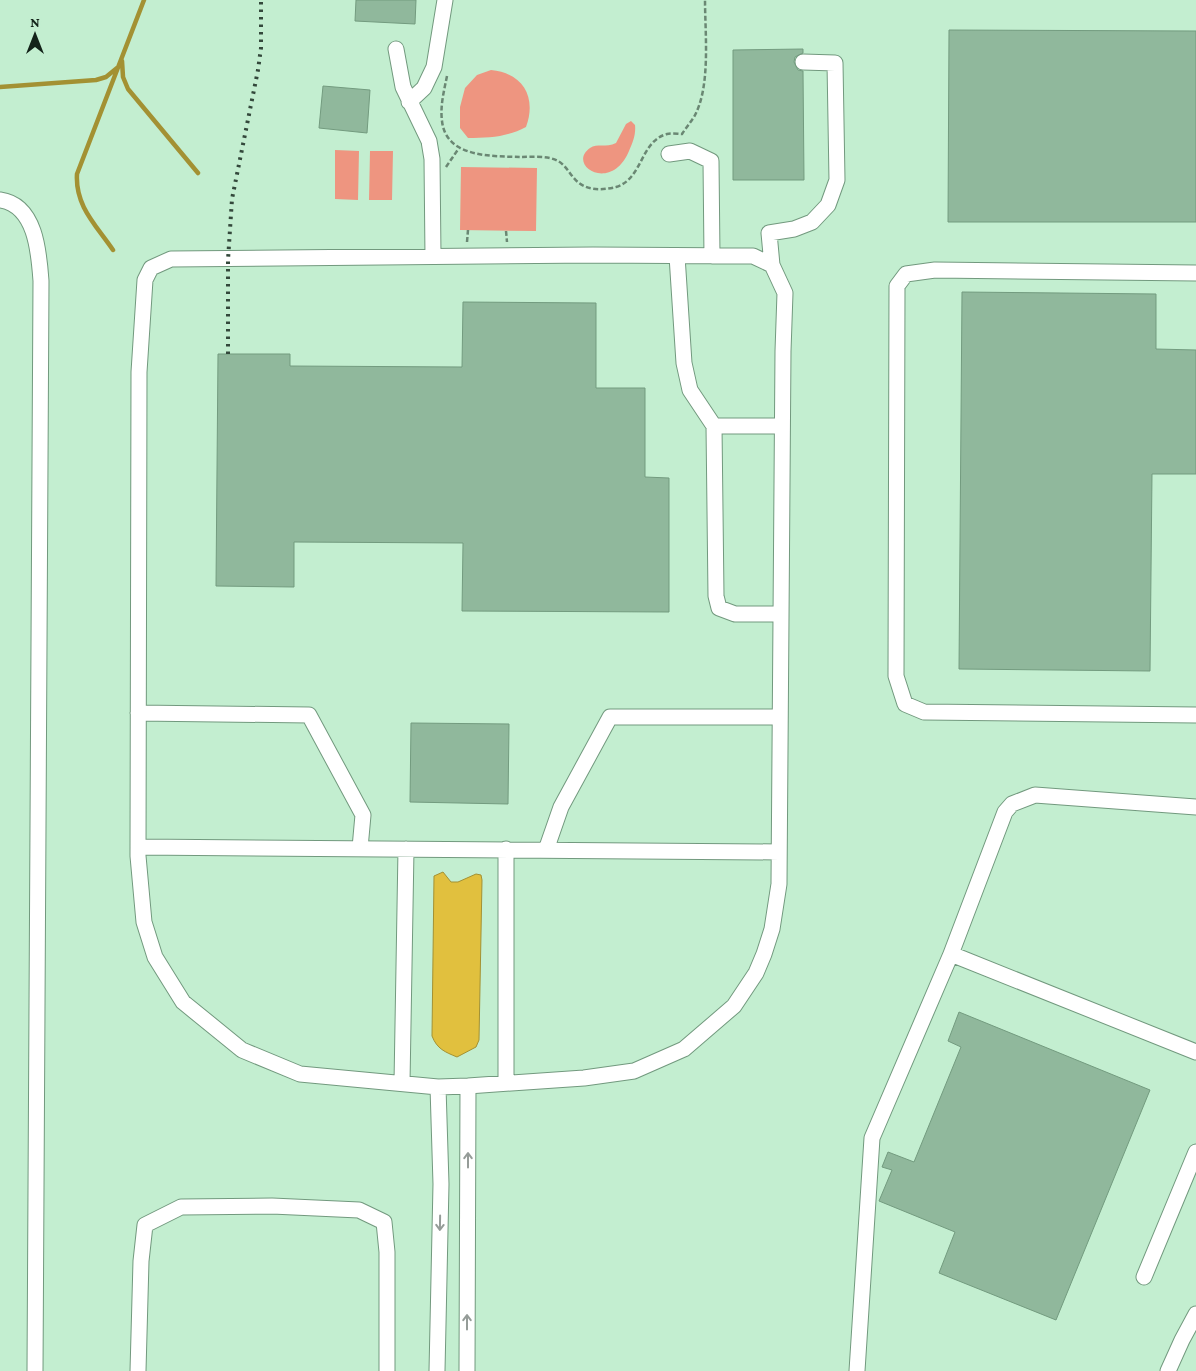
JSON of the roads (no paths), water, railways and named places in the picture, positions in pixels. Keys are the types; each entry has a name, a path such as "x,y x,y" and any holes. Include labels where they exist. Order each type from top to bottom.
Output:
{"street":[{"path":"409,102 424,88 434,67 445,0"},
{"path":"396,49 403,87 429,141 432,159 433,256"},
{"path":"772,265 753,256 433,256 228,260 171,259 151,268 145,280 139,372 138,846 144,922 156,957 183,1002 242,1050 300,1074 438,1087 584,1078 634,1070 684,1049 734,1006 756,973 772,929 779,884 782,426 785,292 772,265 769,233 794,229 812,222 828,206 837,180 835,63 803,62"},
{"path":"669,154 690,151 711,161 712,256"},
{"path":"0,200 9,201 19,207 28,221 38,248 41,281 35,1371"},
{"path":"677,256 684,364 690,390 714,426 716,596 719,608 735,614 781,614"},
{"path":"1196,273 935,270 906,274 897,286 896,676 905,704 924,712 1196,715"},
{"path":"714,426 782,426"},
{"path":"138,713 309,715 363,815 360,848"},
{"path":"546,850 561,807 610,716 780,718"},
{"path":"858,1371 872,1138 950,954 1005,812 1012,804 1035,796 1196,807"},
{"path":"138,846 779,852"},
{"path":"402,1084 406,849"},
{"path":"506,849 506,1084"},
{"path":"950,954 1196,1052"},
{"path":"467,1371 468,1086"},
{"path":"437,1371 441,1184 438,1087"},
{"path":"1144,1277 1196,1152"},
{"path":"138,1371 141,1262 145,1225 181,1207 272,1206 359,1210 384,1222 387,1252 387,1371"},
{"path":"1168,1371 1189,1342 1196,1314"}],"waterway":[{"path":"113,250 83,206 79,196 77,174 144,0"},
{"path":"122,61 123,77 128,89 198,173"},
{"path":"0,87 96,80 106,77 117,68"}],"railway":[{"path":"228,354 228,260 232,199 258,70 261,48 261,0"}]}
